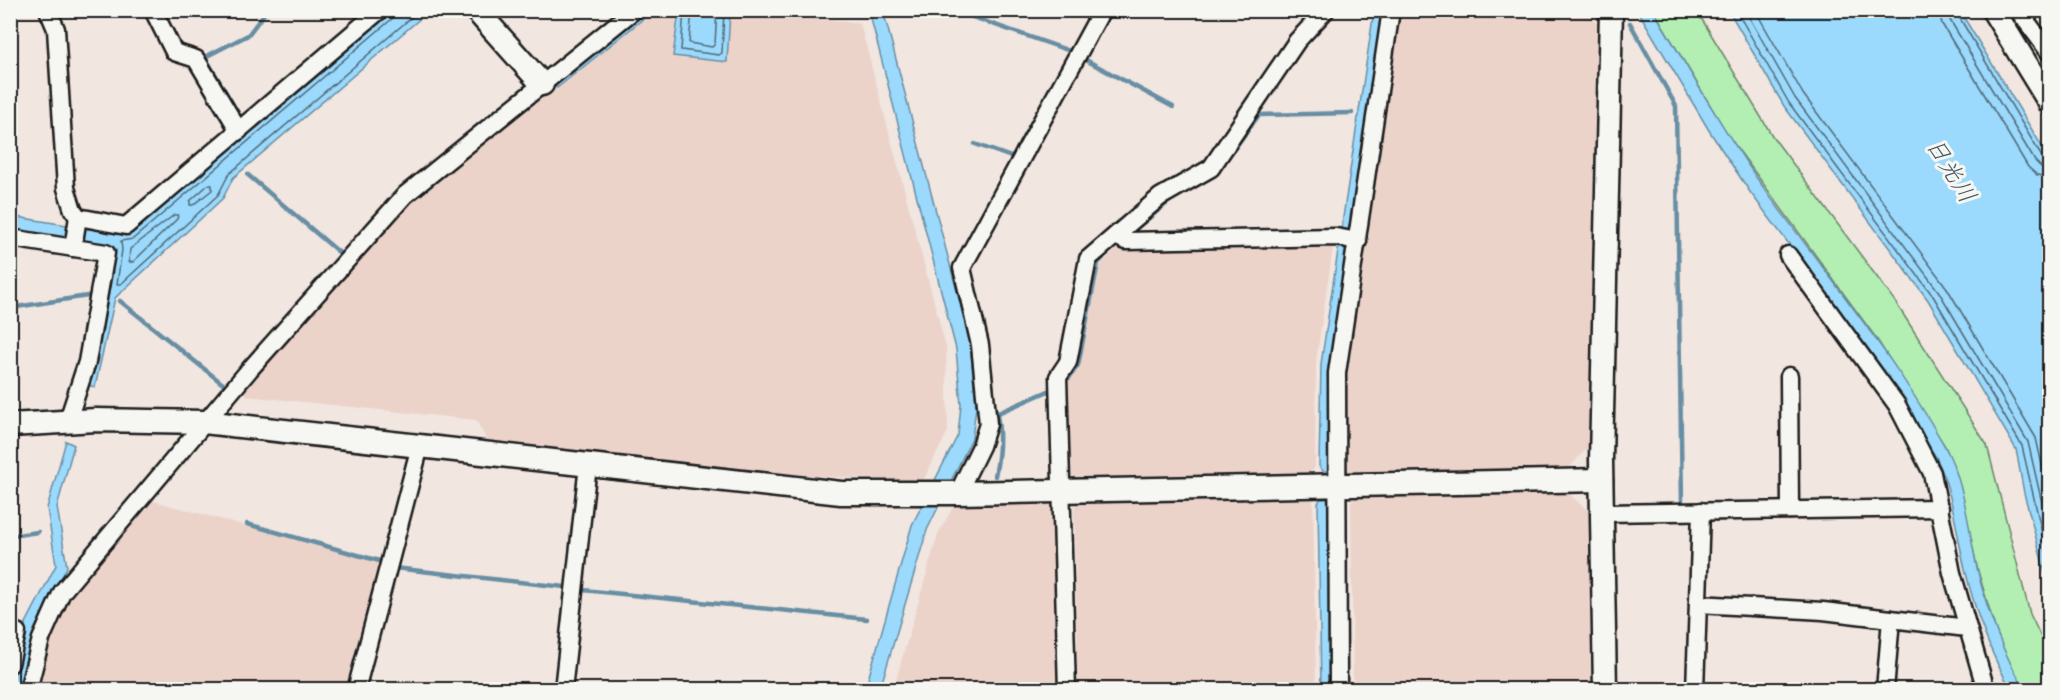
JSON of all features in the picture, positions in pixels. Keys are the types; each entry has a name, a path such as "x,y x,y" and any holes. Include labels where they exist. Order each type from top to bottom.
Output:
{"street":[{"path":"48,10 56,29 66,188 73,210 78,217 126,226 380,10"},
{"path":"153,10 174,52 196,58 239,131"},
{"path":"476,10 542,84"},
{"path":"10,664 25,635 204,422 405,195 634,10"},
{"path":"956,493 981,446 988,424 980,345 962,267 1102,10"},
{"path":"1067,690 1059,377 1068,362 1088,259 1160,197 1211,168 1297,41 1326,10"},
{"path":"1338,690 1337,373 1391,10"},
{"path":"1605,690 1601,480 1611,10"},
{"path":"1993,10 2049,103"},
{"path":"2018,10 2049,53"},
{"path":"72,248 78,217"},
{"path":"1115,236 1126,241 1336,237 1356,240"},
{"path":"10,238 106,254 87,362 68,420"},
{"path":"1788,255 1896,405 1932,473 1952,573 1986,690"},
{"path":"1789,376 1790,510"},
{"path":"10,425 68,420 204,422 841,493 956,493 1601,480"},
{"path":"356,690 420,446"},
{"path":"563,690 588,465"},
{"path":"1602,513 1940,508"},
{"path":"1695,690 1701,512"},
{"path":"1698,604 1823,611 1967,628"},
{"path":"1885,690 1891,619"},
{"path":"25,635 28,690"}],"shaded area":[{"path":"1578,10 1589,12 1597,24 1588,447 1569,468 1345,472 1343,374 1396,11"},
{"path":"653,11 740,11 860,23 946,347 948,431 923,481 816,476 490,446 476,420 247,396 242,386 413,195 553,84 558,88"},
{"path":"1334,241 1316,361 1315,467 1310,473 1072,477 1067,472 1065,388 1079,365 1100,265 1121,245"},
{"path":"1568,493 1588,511 1591,689 1353,689 1351,502 1354,498"},
{"path":"146,499 380,562 345,689 34,690 61,604"},
{"path":"1313,499 1316,689 1078,689 1074,509 1077,503"},
{"path":"1050,503 1054,509 1059,689 893,690 938,534 954,505"}],"green space":[{"path":"1654,11 1697,11 1773,137 1894,300 1987,445 2030,614 2049,654 2049,689 2025,689 2006,658 1978,571 1957,475 1945,446 1876,338 1729,137"}],"water":[{"path":"883,10 970,341 976,407 972,438 927,530 880,689 865,690 912,525 958,435 961,405 956,349 869,11"},
{"path":"392,11 429,11 233,178 223,198 115,298 95,387 88,385 116,249 11,232 10,216 129,235"},
{"path":"644,11 653,11 557,88 553,84"},
{"path":"679,11 730,13 727,62 673,56"},
{"path":"1374,11 1387,11 1330,471 1323,471 1319,466 1321,364"},
{"path":"1638,11 1654,11 1742,157 1901,375 1944,445 1961,489 1985,600 2002,646 2025,689 2011,689 1984,631 1965,569 1950,498 1936,457 1871,354 1750,192 1710,132"},
{"name":"日光川","path":"1729,11 1960,11 2049,158 2049,587 2024,493 2016,449 1928,300 1784,106"},
{"path":"66,441 74,445 57,507 67,567 34,631 21,689 11,690 23,629 56,565 47,508"},
{"path":"1320,499 1327,499 1330,504 1332,689 1321,689 1318,504"}],"waterway":[{"path":"233,105 205,57 248,35 267,10"},
{"path":"961,13 1070,51"},
{"path":"1630,23 1676,106 1682,504"},
{"path":"1084,59 1173,107"},
{"path":"1226,160 1259,115 1352,113"},
{"path":"975,144 1014,158 1016,155"},
{"path":"248,175 342,255"},
{"path":"1132,232 1172,199"},
{"path":"1069,378 1078,365 1098,263 1103,258"},
{"path":"10,308 94,295"},
{"path":"120,301 223,384"},
{"path":"998,413 1053,389"},
{"path":"993,402 998,420 999,439 995,476"},
{"path":"247,524 383,562"},
{"path":"10,536 38,532"},
{"path":"394,568 565,587"},
{"path":"583,590 867,619"}]}
